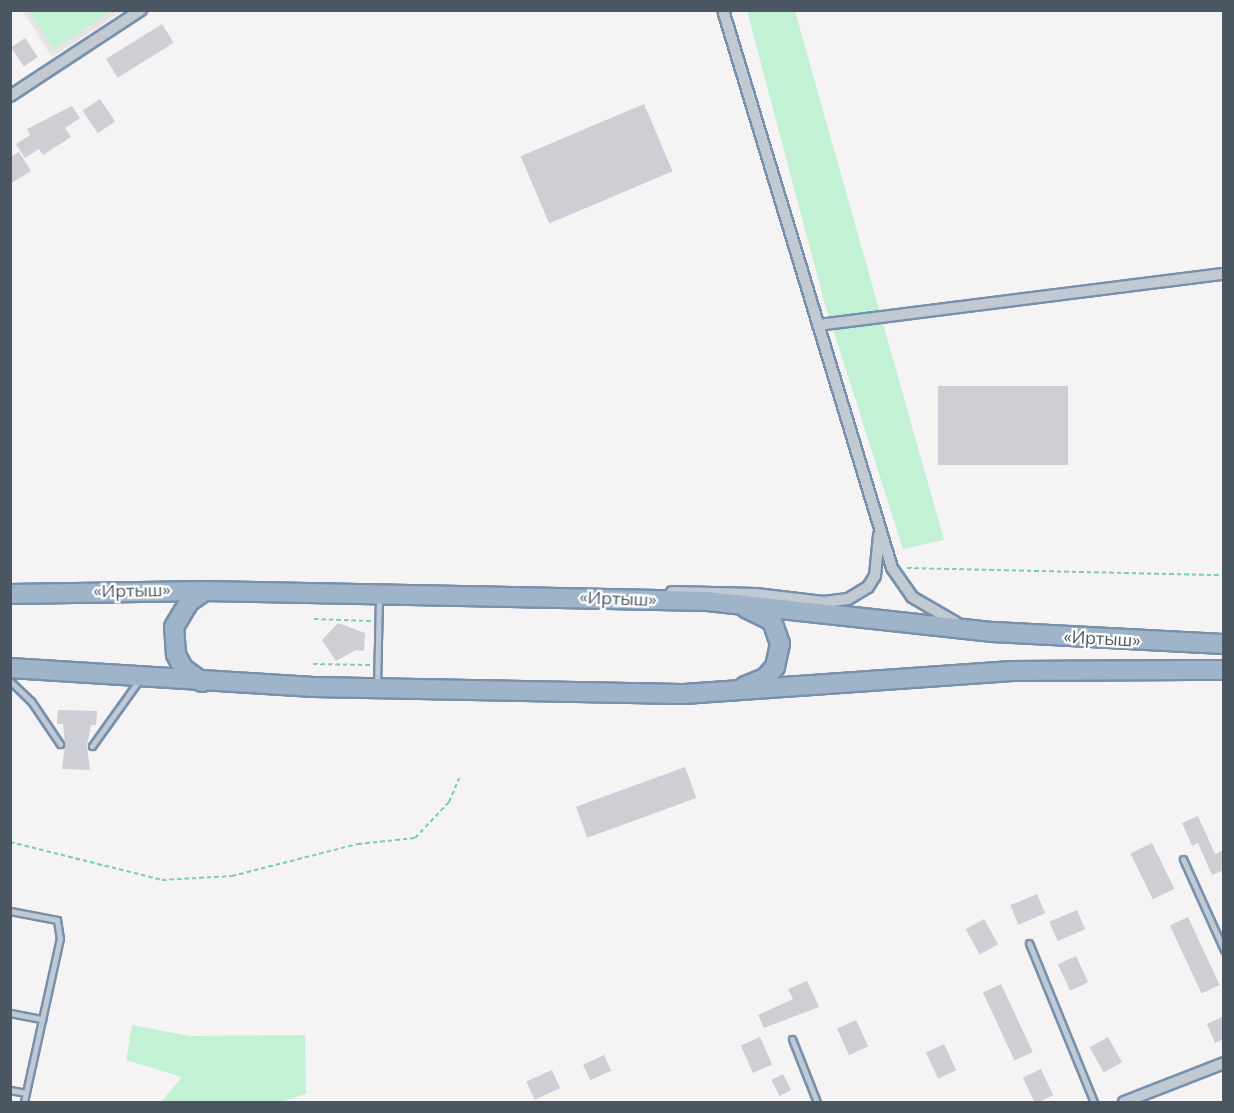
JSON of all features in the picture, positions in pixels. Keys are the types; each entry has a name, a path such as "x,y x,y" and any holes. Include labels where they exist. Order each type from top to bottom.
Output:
{"highway":[{"name":"«Иртыш»","path":"10,594 205,591 707,601 993,632 1224,644"},
{"path":"202,682 183,668 173,640 179,613 205,591"},
{"path":"707,601 763,614 772,621 780,644 775,667 765,678 751,685 708,693"},
{"name":"«Иртыш»","path":"10,668 202,682 377,689 708,693 1012,671 1224,670"}],"street":[{"path":"10,96 141,10"},
{"path":"723,10 892,568 912,597 928,609 962,625 993,632"},
{"path":"818,325 1224,274"},
{"path":"593,598 696,591 824,602 848,599 868,587 875,576 878,517"},
{"path":"1124,1102 1224,1063"}],"lane":[{"path":"377,689 379,594"},
{"path":"92,746 141,678"},
{"path":"10,681 31,701 60,744"},
{"path":"1183,858 1224,950"},
{"path":"10,911 57,920 60,938 24,1102"},
{"path":"1029,943 1094,1102"},
{"path":"10,1013 42,1019"},
{"path":"792,1039 817,1102"},
{"path":"10,1090 26,1093"}],"path":[{"path":"892,568 1224,575"},
{"path":"314,619 378,621"},
{"path":"313,664 377,665"},
{"path":"10,842 162,880 232,876 358,844 415,838 449,802 459,778"}],"shaded area":[{"path":"23,11 123,11 52,57"}],"green space":[{"path":"29,11 111,11 54,49"},
{"path":"747,11 795,11 944,540 903,549 824,301"},
{"path":"132,1025 189,1036 305,1035 306,1094 280,1102 161,1102 182,1077 126,1060"}],"building":[{"path":"162,24 174,43 118,78 106,59"},
{"path":"25,38 38,57 24,67 11,48"},
{"path":"100,99 115,121 98,133 83,111"},
{"path":"644,104 673,171 549,224 521,156"},
{"path":"72,106 80,118 65,128 71,137 43,155 39,149 25,158 16,144 30,135 27,129"},
{"path":"19,152 31,171 10,184 10,157"},
{"path":"938,386 1068,386 1068,465 938,465"},
{"path":"338,623 365,633 364,651 356,650 336,661 322,640"},
{"path":"58,710 97,711 96,725 91,725 87,745 90,770 62,769 65,744 63,724 57,724"},
{"path":"685,767 696,798 587,838 576,807"},
{"path":"1198,816 1215,854 1224,850 1224,870 1212,875 1198,843 1192,846 1182,823"},
{"path":"1152,843 1174,889 1153,899 1130,854"},
{"path":"1037,894 1045,913 1019,925 1010,905"},
{"path":"1077,910 1085,929 1058,941 1049,922"},
{"path":"1188,917 1220,985 1202,993 1170,925"},
{"path":"984,919 998,944 980,955 966,929"},
{"path":"1076,956 1088,982 1070,991 1058,964"},
{"path":"807,981 819,1007 764,1028 758,1015 793,999 788,989"},
{"path":"1001,984 1033,1052 1015,1060 983,992"},
{"path":"1224,1016 1224,1039 1215,1043 1207,1024"},
{"path":"856,1020 868,1046 849,1055 837,1029"},
{"path":"760,1037 772,1064 753,1073 741,1046"},
{"path":"1108,1037 1122,1062 1104,1073 1090,1047"},
{"path":"944,1044 956,1070 938,1079 926,1052"},
{"path":"604,1055 611,1070 590,1080 583,1065"},
{"path":"1041,1069 1053,1095 1034,1102 1023,1077"},
{"path":"552,1070 560,1088 535,1100 526,1081"},
{"path":"783,1074 791,1090 780,1096 771,1080"}]}
